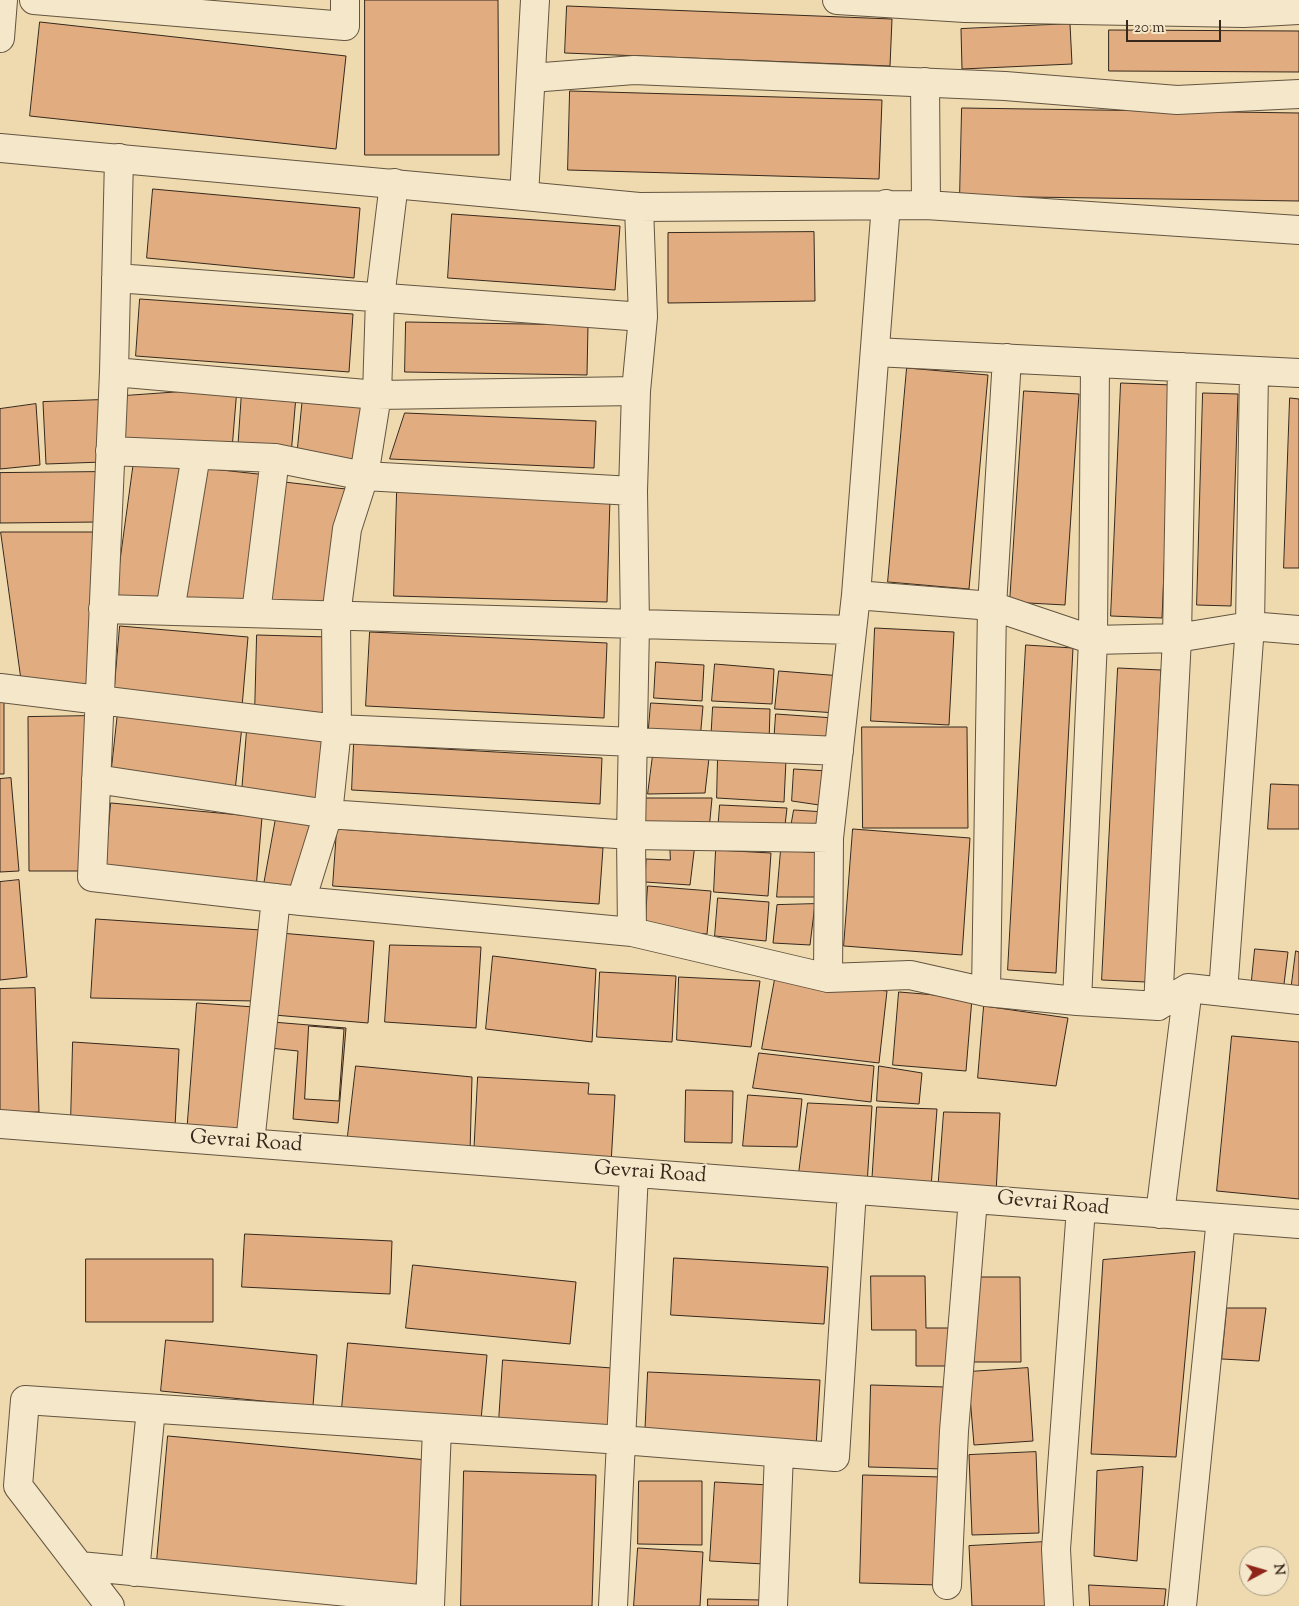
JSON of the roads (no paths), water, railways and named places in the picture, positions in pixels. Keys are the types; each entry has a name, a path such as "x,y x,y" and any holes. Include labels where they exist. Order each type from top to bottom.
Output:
{"street":[{"path":"0,38 3,0"},
{"path":"34,0 345,26 344,0"},
{"path":"524,196 532,78 534,0"},
{"path":"837,0 993,8 1244,13 1299,10"},
{"path":"532,78 634,70 1005,86 1177,100 1299,94"},
{"path":"925,82 926,205"},
{"path":"0,148 639,207 926,205 1299,230"},
{"path":"119,158 114,372 92,877 288,900 632,932 828,978 910,975 986,992 1077,1001 1158,1006 1188,988 1299,1000"},
{"path":"250,1143 288,900 328,814 337,729 336,616 347,529 364,476 377,395 380,298 394,183"},
{"path":"828,978 829,838 856,595 886,204"},
{"path":"632,932 631,836 635,624 633,490 636,391 643,316 639,207"},
{"path":"116,278 643,316"},
{"path":"875,352 1299,373"},
{"path":"986,992 992,606 1007,358"},
{"path":"1077,1001 1093,640 1095,363"},
{"path":"1158,1006 1177,638 1182,367"},
{"path":"1223,992 1250,626 1254,370"},
{"path":"114,372 377,395 636,391"},
{"path":"110,451 275,458 364,476 633,490"},
{"path":"170,611 196,455"},
{"path":"256,613 275,458"},
{"path":"856,595 992,606 1093,640 1177,638 1250,626 1299,630"},
{"path":"103,609 852,630"},
{"path":"0,688 337,729 839,752"},
{"path":"96,779 328,814 631,836 829,838"},
{"path":"1160,1214 1188,988"},
{"name":"Gevrai Road","path":"0,1124 1299,1224"},
{"path":"613,1606 634,1173"},
{"path":"110,1606 18,1486 25,1400 622,1440 835,1457 852,1190"},
{"path":"947,1585 954,1431 973,1199"},
{"path":"1058,1606 1056,1550 1081,1208"},
{"path":"1182,1606 1221,1218"},
{"path":"135,1572 151,1408"},
{"path":"80,1566 430,1603 437,1428"},
{"path":"773,1606 779,1453"}]}
